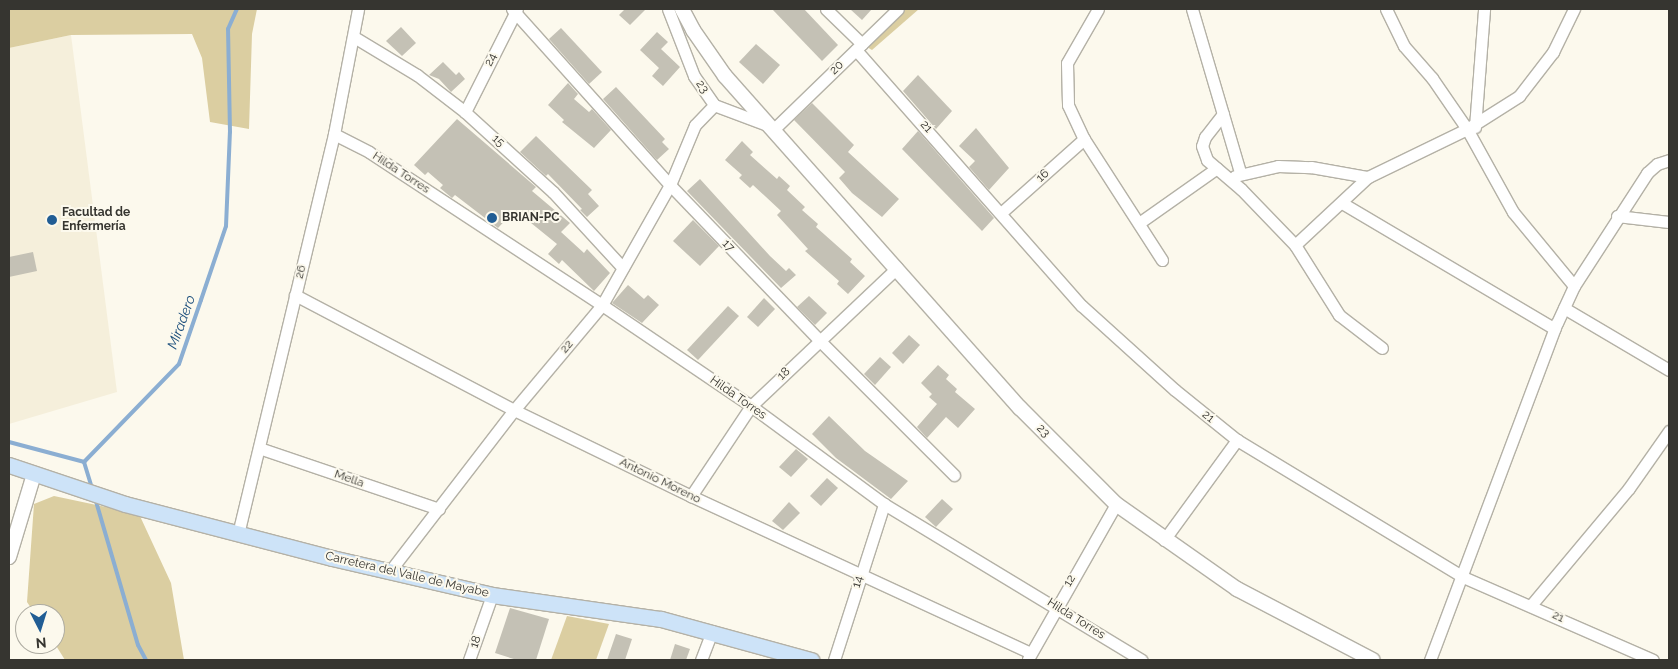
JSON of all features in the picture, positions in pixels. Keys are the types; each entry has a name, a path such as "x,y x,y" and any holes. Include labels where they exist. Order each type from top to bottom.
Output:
{"main road":[{"name":"Carretera del Valle de Mayabe","path":"9,465 125,504 390,572 492,595 661,619 712,631 811,660"}],"street":[{"name":"26","path":"238,534 334,134 358,9"},
{"name":"24","path":"465,112 514,9"},
{"name":"17","path":"514,9 670,185 819,340 954,475"},
{"name":"23","path":"668,9 694,76 714,105 774,128"},
{"name":"23","path":"682,9 693,30 725,76 774,128 1020,408 1116,504 1164,540 1237,589 1372,660"},
{"name":"21","path":"826,9 1082,306 1175,390 1237,440 1463,577 1532,604 1653,660"},
{"name":"20","path":"774,128 898,9"},
{"path":"1098,9 1066,63 1068,105 1084,139 1162,260"},
{"path":"1192,9 1240,172"},
{"path":"1386,9 1404,46 1471,126"},
{"path":"1484,9 1471,126 1473,140 1513,212 1574,286"},
{"path":"1295,244 1342,204 1368,177 1471,126 1519,96 1552,52 1574,9"},
{"name":"15","path":"354,37 417,75 465,112 553,192 623,268"},
{"name":"22","path":"390,572 514,410 602,305 670,185 695,125 714,105"},
{"path":"1223,114 1205,137 1202,146 1207,160 1295,244 1339,315 1382,348"},
{"name":"Hilda Torres","path":"334,134 369,152 602,305 751,406 884,504 1056,606 1142,660"},
{"name":"16","path":"1002,212 1084,139"},
{"path":"1430,660 1463,577 1554,329 1574,286 1617,216 1647,173 1657,164 1669,160"},
{"path":"1230,180 1240,172 1278,166 1311,167 1368,177"},
{"path":"1139,223 1217,168"},
{"path":"1342,204 1554,329"},
{"path":"1617,216 1669,222"},
{"name":"18","path":"691,496 751,406 897,268"},
{"name":"Antonio Moreno","path":"295,295 514,410 1029,657"},
{"path":"1564,308 1669,370"},
{"path":"1532,604 1629,488 1669,432"},
{"path":"1164,540 1237,440"},
{"name":"Mella","path":"260,448 439,510"},
{"path":"9,557 34,474"},
{"name":"14","path":"834,660 884,504"},
{"name":"12","path":"1029,657 1056,606 1116,504"},
{"name":"18","path":"469,660 492,595"},
{"path":"701,660 712,631"}],"shaded area":[{"path":"9,9 257,9 252,34 249,129 210,122 202,58 192,34 71,35 9,48"},
{"path":"906,9 919,9 872,50 867,47"},
{"name":"Facultad de Enfermería","path":"71,35 117,392 9,424 9,48"},
{"path":"54,496 139,514 171,583 184,660 65,660 61,654 65,654 65,604 28,604 27,602 34,504"},
{"path":"567,616 609,624 596,660 551,660"}],"building":[{"path":"625,9 646,9 630,25 619,15"},
{"path":"772,9 804,9 838,45 822,61"},
{"path":"850,9 872,9 862,20"},
{"path":"401,27 416,43 402,56 386,41"},
{"path":"561,28 602,72 589,84 549,39"},
{"path":"657,32 668,42 661,49 680,67 663,86 652,76 659,68 640,50"},
{"path":"756,44 780,65 763,84 739,62"},
{"path":"443,62 456,75 459,72 465,79 451,92 439,79 429,75"},
{"path":"918,75 952,111 936,129 903,91"},
{"path":"568,83 578,94 574,99 589,112 592,109 611,130 594,148 562,122 564,120 548,105"},
{"path":"616,87 665,139 662,142 669,149 657,160 603,99"},
{"path":"812,103 854,145 848,152 899,199 882,217 852,193 839,178 845,172 794,120"},
{"path":"457,119 536,187 532,191 570,223 561,232 584,253 587,249 610,273 594,291 562,260 559,264 548,254 557,244 515,210 498,228 455,195 452,198 440,188 443,185 428,172 425,175 414,165"},
{"path":"976,128 1009,168 989,190 969,167 975,161 959,146"},
{"path":"918,131 994,218 982,231 902,149"},
{"path":"536,136 592,190 588,194 599,206 587,217 580,210 582,209 548,174 546,176 520,152"},
{"path":"742,141 753,152 750,155 777,179 779,176 790,186 787,190 805,207 802,210 818,224 816,227 852,259 850,262 865,276 848,294 837,284 839,281 805,251 808,249 777,215 781,211 753,185 750,188 739,178 742,175 725,160"},
{"path":"700,179 770,256 786,271 789,268 796,275 781,288 687,191"},
{"path":"693,220 719,246 700,266 673,241"},
{"path":"33,252 37,271 9,277 9,257"},
{"path":"628,285 644,299 648,295 659,305 642,323 612,303"},
{"path":"809,296 827,313 815,325 797,307"},
{"path":"764,298 775,309 758,327 747,317"},
{"path":"728,306 739,316 698,360 687,350"},
{"path":"909,335 920,345 903,364 892,353"},
{"path":"880,357 891,367 875,385 864,374"},
{"path":"938,365 949,375 946,379 957,389 955,392 975,409 958,428 946,417 927,438 917,427 937,404 929,397 932,394 921,383"},
{"path":"829,416 865,451 908,481 891,499 836,458 812,434"},
{"path":"796,449 808,459 791,477 779,467"},
{"path":"827,478 838,488 821,506 810,496"},
{"path":"942,499 953,509 936,527 925,517"},
{"path":"789,502 800,513 783,530 772,521"},
{"path":"510,608 549,619 536,660 517,660 495,653"},
{"path":"616,634 632,639 625,660 607,660"},
{"path":"675,644 690,649 686,660 670,660"}],"waterway":[{"name":"Miradero","path":"84,462 179,364 226,226 230,132 228,29 237,9"},
{"path":"9,442 84,462"},
{"name":"Miradero","path":"84,462 92,489"},
{"name":"Miradero","path":"95,498 138,645 146,660"}],"place":[{"name":"BRIAN-PC","path":"492,218"},
{"name":"Facultad de Enfermería","path":"52,220"}]}
